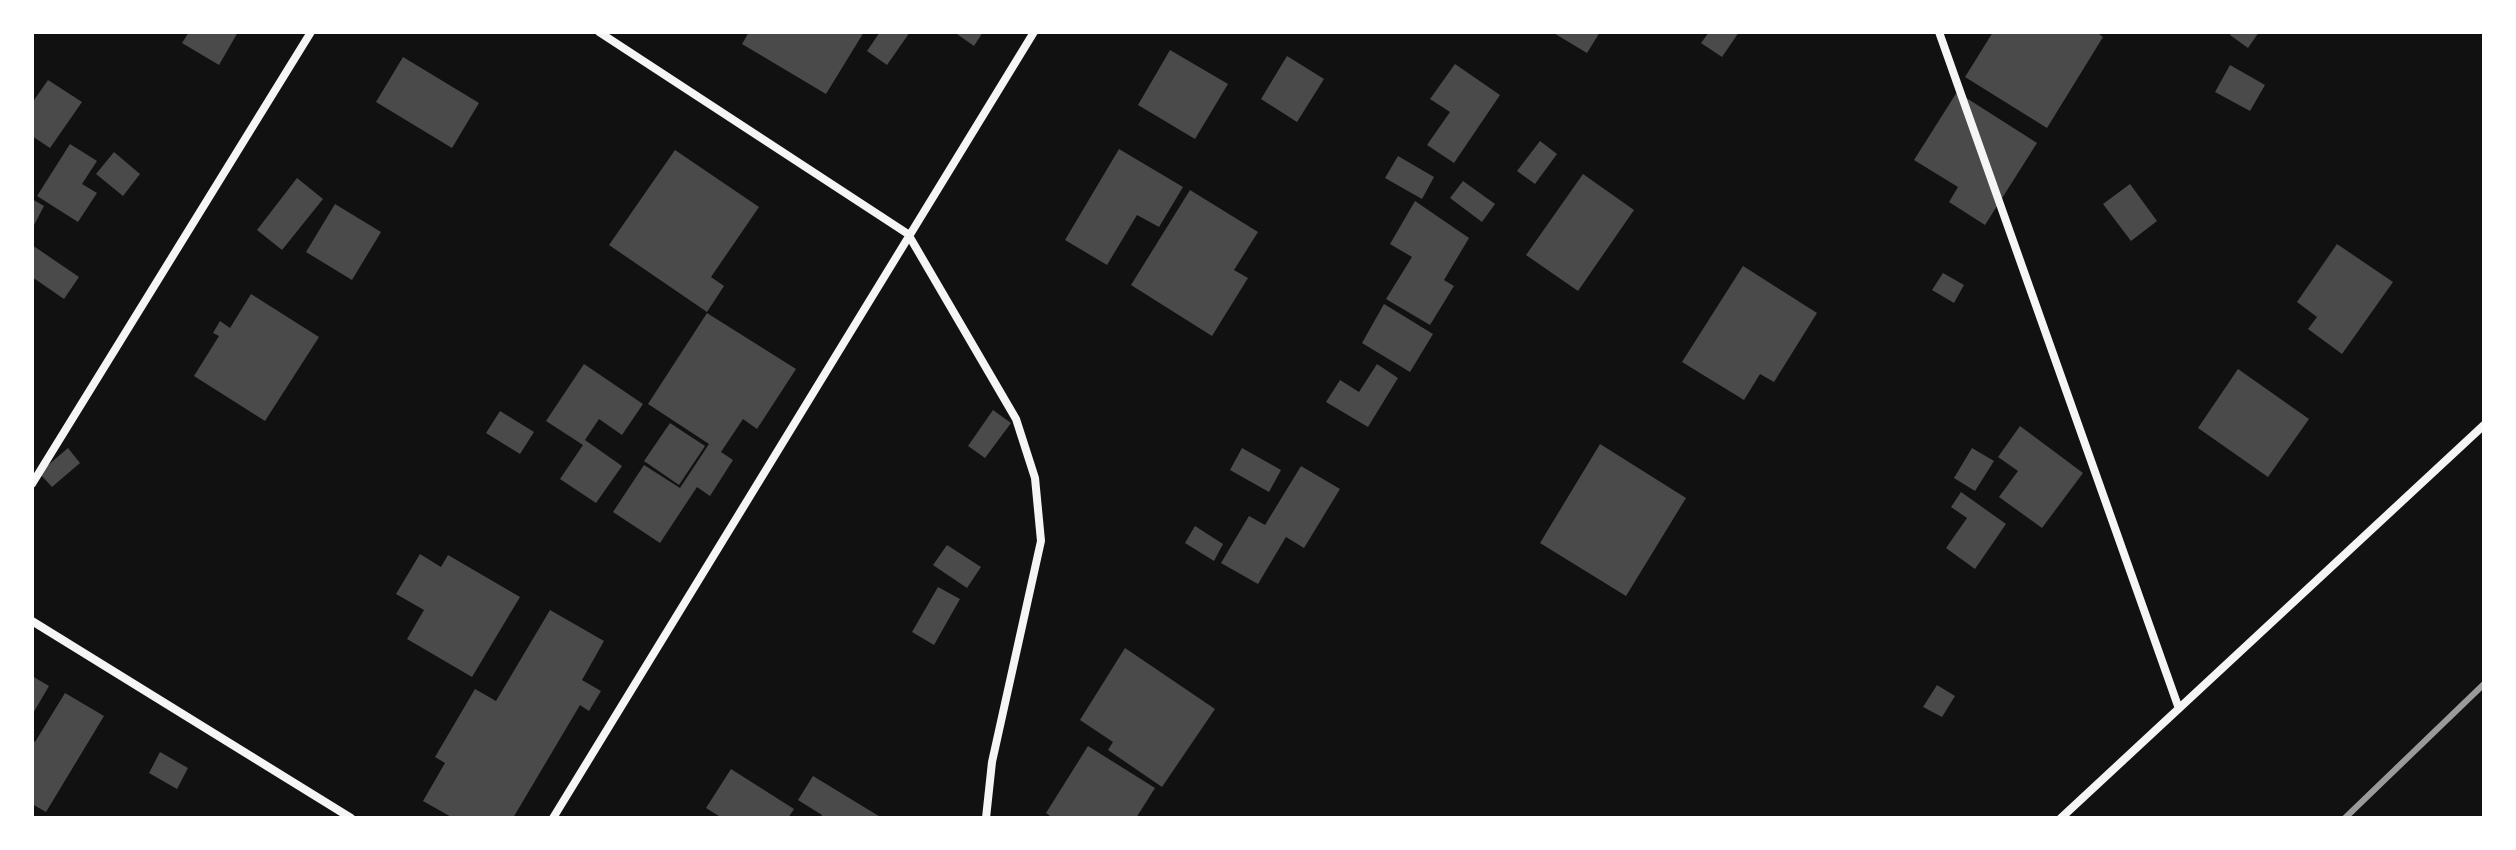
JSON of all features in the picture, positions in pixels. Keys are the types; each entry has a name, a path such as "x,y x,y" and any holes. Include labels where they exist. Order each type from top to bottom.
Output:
{"street":[{"path":"32,484 311,32"},
{"path":"599,32 908,234 1016,419 1035,478 1041,541 992,762 986,818"},
{"path":"553,818 1034,32"},
{"path":"1939,32 2178,706"},
{"path":"2061,818 2178,706 2484,425"},
{"path":"32,621 351,818"}],"building":[{"path":"189,32 238,32 219,65 182,43"},
{"path":"749,32 864,32 826,94 742,44"},
{"path":"880,32 910,32 887,65 867,51"},
{"path":"954,32 983,32 974,46"},
{"path":"1552,32 1600,32 1587,53"},
{"path":"1709,32 1739,32 1722,57 1701,43"},
{"path":"1993,32 2096,32 2103,37 2047,128 1965,77"},
{"path":"2232,32 2259,32 2248,48 2230,35"},
{"path":"1170,50 1228,84 1195,139 1138,105"},
{"path":"1287,56 1324,79 1297,122 1261,99"},
{"path":"403,57 479,103 452,148 376,102"},
{"path":"1455,64 1500,95 1454,163 1427,145 1450,112 1430,99"},
{"path":"2230,65 2265,85 2250,111 2215,92"},
{"path":"48,80 82,102 50,148 32,136 32,103"},
{"path":"1957,92 2037,143 1985,225 1949,202 1958,187 1914,160"},
{"path":"1540,141 1557,154 1535,184 1517,171"},
{"path":"70,144 97,161 82,184 97,193 78,222 37,196"},
{"path":"1119,149 1183,187 1159,227 1137,215 1107,265 1065,240"},
{"path":"675,150 759,207 711,277 724,286 707,312 609,245"},
{"path":"114,152 140,174 123,196 96,174"},
{"path":"1398,156 1434,177 1422,199 1385,178"},
{"path":"1583,174 1634,210 1578,291 1526,255"},
{"path":"297,178 323,199 282,250 257,230"},
{"path":"1463,181 1495,204 1482,222 1450,198"},
{"path":"2130,184 2157,221 2131,241 2103,204"},
{"path":"1190,190 1258,232 1234,270 1248,278 1212,336 1131,285"},
{"path":"32,199 44,206 32,229"},
{"path":"1415,201 1469,238 1444,280 1454,286 1430,325 1386,299 1412,257 1390,244"},
{"path":"335,204 381,232 352,280 306,252"},
{"path":"2337,244 2393,282 2342,354 2308,329 2317,317 2297,302"},
{"path":"32,245 79,277 64,299 32,277"},
{"path":"1743,266 1817,313 1774,382 1760,374 1744,400 1682,362"},
{"path":"1943,273 1964,285 1954,303 1932,290"},
{"path":"251,294 319,337 265,421 194,376 219,336 213,333 220,321 230,328"},
{"path":"1384,304 1433,334 1410,372 1362,343"},
{"path":"707,313 796,369 757,429 743,419 721,452 733,460 710,496 697,487 660,543 613,512 644,465 680,488 709,444 648,404"},
{"path":"584,364 643,404 622,435 599,419 585,440 622,466 596,503 560,479 583,445 546,421"},
{"path":"1377,364 1398,378 1368,427 1326,402 1340,380 1359,392"},
{"path":"2238,369 2309,419 2268,477 2198,428"},
{"path":"993,410 1011,423 985,458 968,446"},
{"path":"500,411 534,432 520,454 486,433"},
{"path":"670,423 705,446 679,485 644,461"},
{"path":"2020,426 2083,473 2042,528 1999,497 2018,471 1998,457"},
{"path":"1600,444 1686,498 1626,596 1540,543"},
{"path":"68,448 80,463 52,487 39,473"},
{"path":"1242,448 1281,470 1269,492 1230,470"},
{"path":"1972,448 1994,461 1975,491 1954,478"},
{"path":"1301,466 1340,489 1304,548 1286,537 1258,584 1221,563 1249,516 1265,525"},
{"path":"1961,492 2006,524 1975,569 1946,548 1967,518 1951,507"},
{"path":"1195,526 1223,544 1214,561 1185,543"},
{"path":"947,545 981,567 967,588 933,565"},
{"path":"420,554 441,567 448,555 520,597 472,677 407,639 424,610 396,594"},
{"path":"938,587 960,599 934,645 912,632"},
{"path":"550,610 604,641 582,680 601,691 589,711 580,705 513,818 453,818 423,801 445,763 435,757 475,689 496,701"},
{"path":"1125,648 1215,709 1162,787 1108,750 1113,742 1080,720"},
{"path":"32,676 49,686 32,715"},
{"path":"1937,685 1955,696 1942,717 1923,707"},
{"path":"65,693 104,716 46,812 32,804 32,739 35,742"},
{"path":"1088,746 1155,788 1136,818 1053,818 1046,813"},
{"path":"160,752 188,768 177,789 149,773"},
{"path":"731,769 794,809 788,818 722,818 706,808"},
{"path":"813,776 882,818 820,818 822,815 798,800"}],"railway":[{"path":"2345,818 2484,684"}]}
